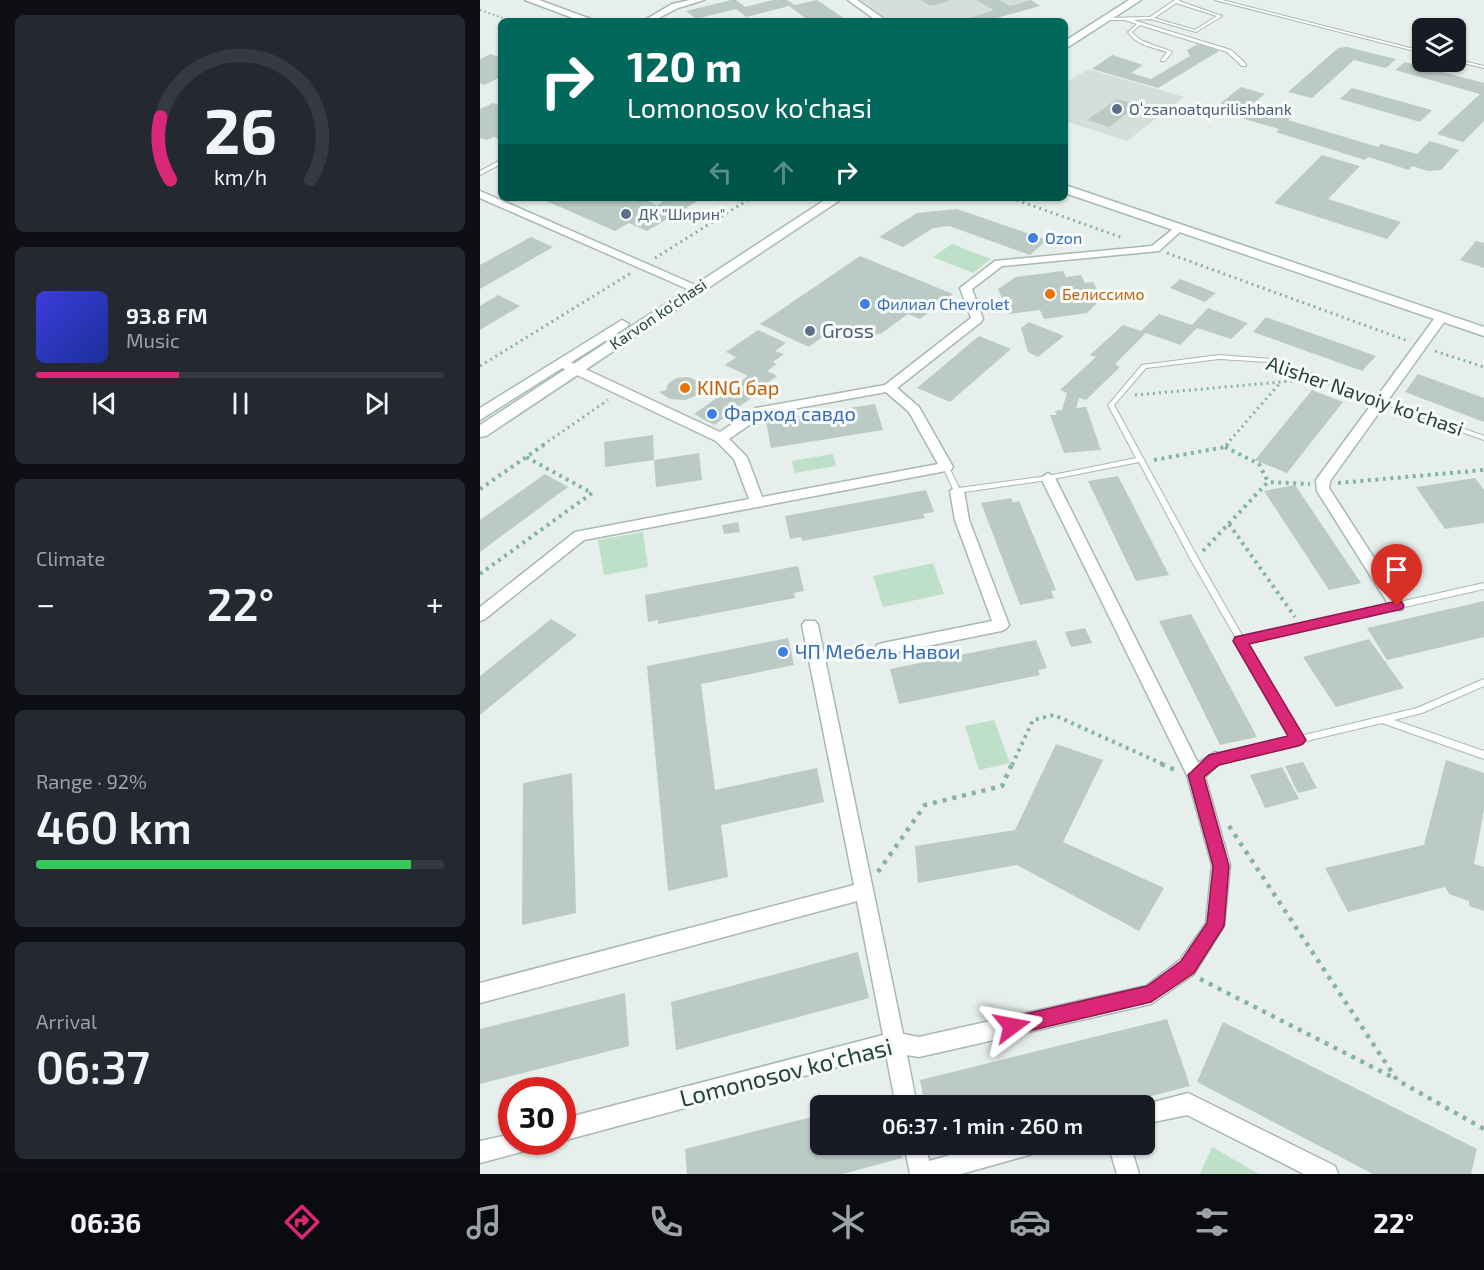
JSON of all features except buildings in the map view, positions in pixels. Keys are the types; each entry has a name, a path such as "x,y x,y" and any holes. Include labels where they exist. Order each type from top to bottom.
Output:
{"main road":[{"path":"1068,44 1136,0"},
{"path":"527,2 567,18"},
{"path":"527,2 581,18"},
{"path":"1068,183 1484,323"},
{"path":"1068,190 1484,332"},
{"path":"480,416 562,363 690,287 814,201"},
{"name":"Karvon ko'chasi","path":"480,432 576,369 690,287 832,201"}],"street":[{"path":"652,18 675,6 700,0"},
{"path":"852,0 878,18"},
{"path":"480,194 690,287"},
{"path":"721,438 761,411 889,388 977,319 966,288 999,263 1155,249 1178,228"},
{"path":"1397,606 1322,488 1323,480 1441,318"},
{"path":"562,363 721,438 740,457 757,502"},
{"path":"480,615 580,536 946,467 914,410 889,388"},
{"name":"Lomonosov ko'chasi","path":"576,1126 894,1042 919,1047 1151,994 1183,970 1215,926 1221,866 1197,778 1048,478"},
{"path":"883,650 1001,625 962,520 957,491"},
{"path":"810,624 905,1095"},
{"path":"1197,778 1215,759"},
{"path":"480,993 864,891"},
{"path":"1155,1112 1188,1104 1327,1174"},
{"path":"480,1152 498,1148"},
{"path":"917,1155 921,1174 989,1155"},
{"path":"1122,1155 1128,1174"}],"lane":[{"path":"1217,0 1412,49"},
{"path":"1107,19 1151,18 1196,31 1220,16 1177,1 1151,18"},
{"path":"1123,18 1229,51 1244,65"},
{"path":"1140,23 1130,32 1131,35 1139,41 1170,52 1163,60"},
{"path":"1466,63 1484,67"},
{"path":"480,173 498,164"},
{"name":"Alisher Navoiy ko'chasi","path":"1118,396 1144,366 1219,357 1270,360 1484,438"},
{"path":"1118,396 1111,405 1140,461 1298,740"},
{"path":"946,467 957,491 1048,478 1140,461"},
{"path":"1240,641 1484,586"},
{"path":"1215,759 1419,711 1484,682"},
{"path":"1383,720 1484,755"}],"path":[{"path":"480,10 503,18"},
{"path":"480,366 746,201"},
{"path":"1019,201 1484,367"},
{"path":"1118,396 1320,379"},
{"path":"1225,447 1281,382"},
{"path":"480,489 621,391"},
{"path":"1140,461 1225,447 1259,464 1268,482"},
{"path":"480,574 592,493 526,457"},
{"path":"1229,524 1302,627"},
{"path":"864,891 925,805 1002,786 1033,720 1054,715 1197,778"},
{"path":"1228,824 1397,1080"},
{"path":"1183,970 1397,1080 1484,1129"}],"shaded area":[{"path":"860,0 1032,0 967,18 887,18"},
{"name":"Oʻzsanoatqurilishbank","path":"1088,69 1184,97 1127,141 1068,122 1068,81"}],"green space":[{"path":"952,244 991,259 973,273 933,257"},
{"path":"833,454 836,466 795,473 792,461"},
{"path":"643,532 648,567 604,575 598,540"},
{"path":"933,563 944,594 883,607 873,576"},
{"path":"994,720 1010,763 979,770 965,726"},
{"path":"1212,1147 1259,1174 1200,1174"}],"place":[{"name":"Oʻzsanoatqurilishbank","path":"1117,109"},
{"name":"ДК \"Ширин\"","path":"626,214"},
{"name":"Ozon","path":"1033,238"},
{"name":"Белиссимо","path":"1050,294"},
{"name":"Филиал Chevrolet","path":"865,304"},
{"name":"Gross","path":"810,331"},
{"name":"KING бар","path":"685,388"},
{"name":"Фарход савдо","path":"712,414"},
{"name":"ЧП Мебель Навои","path":"783,652"}],"route":[{"path":"1012,1026 1151,994 1187,967 1215,926 1221,866 1196,775 1215,759 1298,740 1240,641 1397,606"}]}
